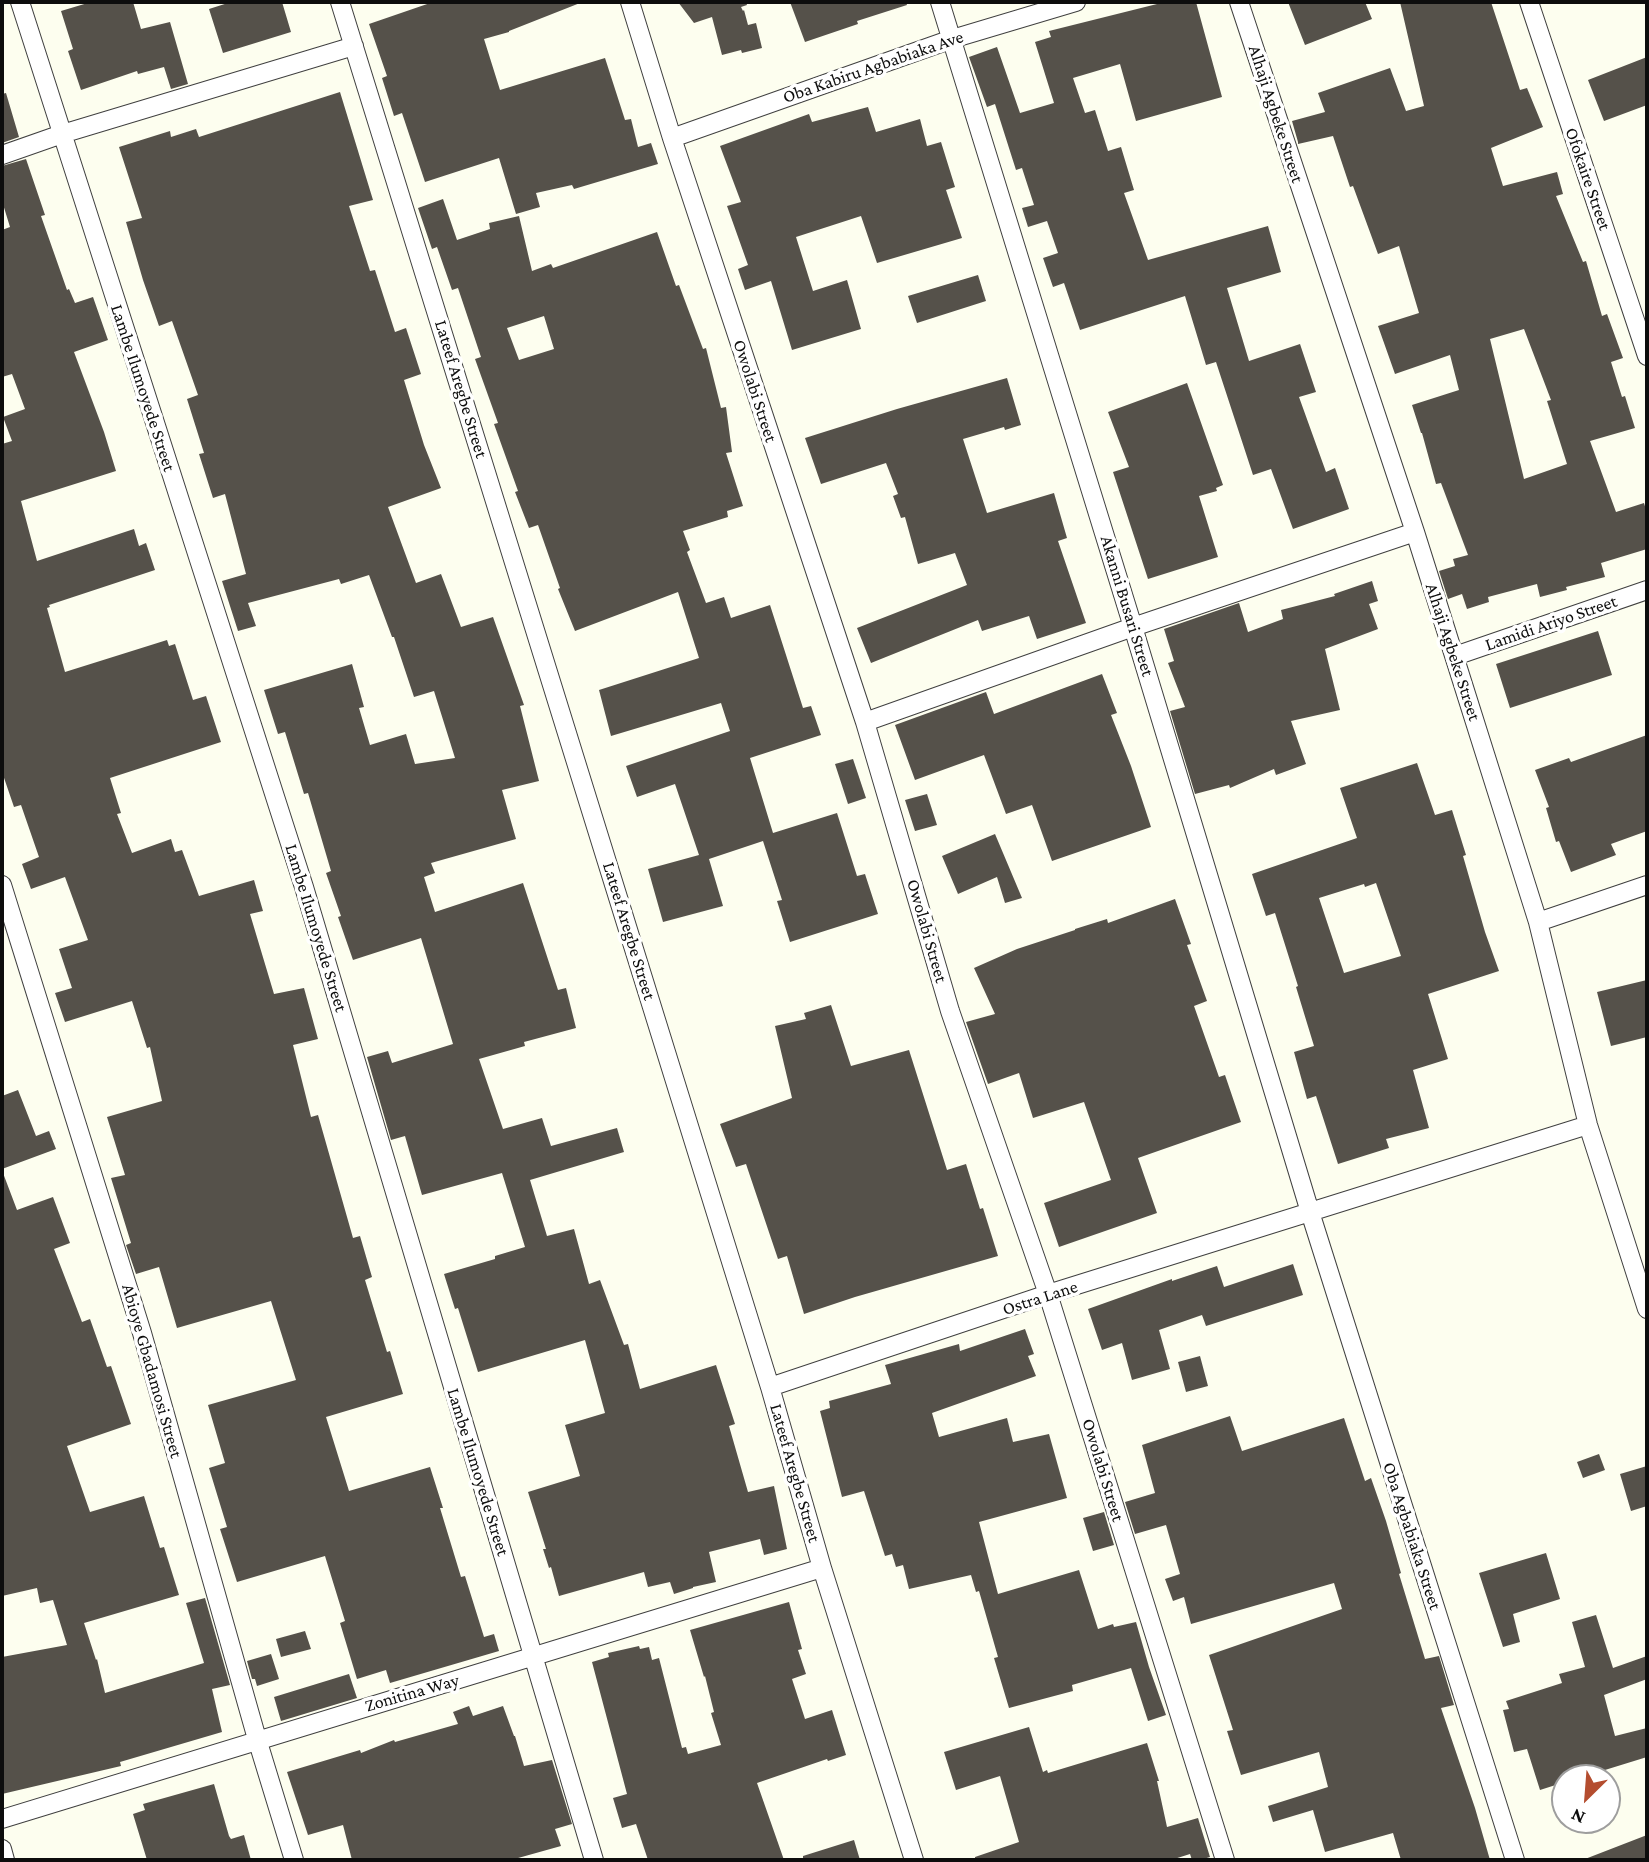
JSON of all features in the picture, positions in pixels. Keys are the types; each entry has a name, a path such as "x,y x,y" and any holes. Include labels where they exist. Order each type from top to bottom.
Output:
{"street":[{"name":"Lambe Ilumoyede Street","path":"20,2 304,887 594,1860"},
{"name":"Lateef Aregbe Street","path":"340,2 771,1387 822,1567 914,1860"},
{"name":"Owolabi Street","path":"629,2 865,722 950,1011 1048,1294 1225,1860"},
{"name":"Akanni Busari Street","path":"940,2 1310,1212"},
{"name":"Oba Kabiru Agbabiaka Ave","path":"672,138 952,39 1076,2"},
{"name":"Alhaji Agbeke Street","path":"1239,2 1455,656 1538,922 1588,1125 1647,1309"},
{"name":"Ofokaire Street","path":"1529,2 1647,356"},
{"path":"2,155 62,134 354,46"},
{"path":"865,722 1133,627 1415,532"},
{"name":"Lamidi Ariyo Street","path":"1455,656 1647,590"},
{"name":"Abioye Gbadamosi Street","path":"2,885 142,1333 257,1739 295,1860"},
{"path":"1538,922 1647,885"},
{"name":"Ostra Lane","path":"771,1387 1048,1294 1588,1125"},
{"name":"Oba Agbabiaka Street","path":"1310,1212 1515,1860"},
{"name":"Zonitina Way","path":"2,1819 822,1567"},
{"path":"2,1849 5,1860"}],"building":[{"path":"91,2 133,2 141,29 170,22 188,84 171,89 164,67 138,74 137,71 81,90 68,51 73,49 61,11"},
{"path":"231,2 282,2 291,32 223,53 209,9"},
{"path":"433,2 579,2 509,32 484,39 500,90 605,58 625,120 631,119 638,147 651,143 658,164 574,189 572,185 536,193 540,207 516,214 499,158 425,182 402,113 394,116 382,78 387,76 369,24"},
{"path":"678,2 746,2 747,5 741,7 748,25 756,23 762,48 722,55 712,17 694,23"},
{"path":"790,2 906,2 907,5 805,42"},
{"path":"1165,2 1196,2 1222,97 1136,121 1120,64 1073,78 1085,113 1095,110 1108,151 1121,147 1134,190 1124,193 1148,260 1268,226 1281,272 1227,288 1249,361 1300,344 1316,392 1299,397 1326,472 1335,468 1349,509 1293,529 1271,469 1253,475 1216,362 1206,365 1185,296 1080,330 1064,283 1053,287 1043,258 1058,253 1047,221 1028,227 1022,208 1034,205 1022,168 1016,170 995,104 987,107 969,57 997,47 1020,113 1054,103 1035,42 1051,37 1049,31"},
{"path":"1288,2 1365,2 1372,19 1305,45"},
{"path":"1400,2 1491,2 1520,90 1527,88 1543,127 1491,148 1503,186 1557,172 1563,194 1556,196 1583,262 1586,261 1602,316 1607,314 1623,358 1611,362 1635,428 1590,441 1616,512 1644,503 1647,513 1647,549 1601,563 1605,577 1540,597 1537,584 1488,597 1489,602 1467,609 1462,594 1448,599 1439,571 1455,566 1453,559 1468,555 1441,483 1436,484 1412,405 1459,390 1450,355 1395,374 1378,326 1419,313 1399,246 1378,254 1353,186 1350,187 1333,136 1298,144 1292,121 1325,112 1318,93 1390,68 1406,111 1424,106","holes":["1524,329 1551,400 1547,401 1567,464 1524,479 1490,339"]},
{"path":"1647,57 1647,105 1604,121 1588,80"},
{"path":"340,92 373,200 349,206 370,271 375,270 395,332 406,328 421,374 404,380 424,445 441,488 388,507 416,583 441,574 461,627 493,617 524,705 520,706 539,781 502,790 516,839 431,863 435,873 424,877 435,912 523,883 558,990 566,988 576,1028 524,1042 525,1046 479,1059 503,1129 542,1118 551,1146 617,1128 624,1152 530,1180 547,1236 574,1229 589,1284 600,1280 624,1345 628,1344 640,1389 716,1365 735,1424 729,1426 748,1492 774,1486 787,1549 764,1555 760,1539 709,1552 716,1582 674,1594 670,1582 648,1587 644,1572 559,1596 528,1492 580,1476 565,1425 605,1413 585,1340 478,1372 444,1274 525,1247 502,1173 422,1195 405,1136 391,1140 367,1057 388,1051 392,1063 453,1044 421,938 353,960 326,873 331,871 308,793 304,794 285,732 278,734 264,690 352,664 364,707 359,708 370,745 406,734 415,764 455,758 434,691 414,697 369,575 341,584 339,579 248,603 256,626 238,631 222,581 246,574 225,494 213,498 199,454 204,453 187,399 198,395 172,321 159,326 126,222 142,218 119,147 170,131 171,137 196,129 199,137"},
{"path":"6,93 19,137 2,143 2,94"},
{"path":"868,107 876,132 920,119 927,146 941,142 955,187 946,190 962,238 877,263 861,216 796,237 813,291 847,280 861,329 792,350 771,281 745,290 738,269 748,265 727,206 741,202 720,146 809,114 812,122"},
{"path":"26,159 45,215 41,216 67,290 69,289 75,303 93,297 108,340 74,352 116,471 21,501 37,561 134,529 139,546 146,543 155,570 49,605 47,608 65,672 167,640 169,646 175,644 193,700 206,696 221,742 110,778 121,813 117,814 132,853 171,839 175,852 182,850 199,896 254,880 263,911 250,914 274,994 304,988 318,1039 293,1045 311,1117 318,1115 353,1238 360,1236 372,1277 365,1280 403,1394 326,1417 349,1491 430,1467 461,1577 465,1576 484,1637 494,1634 499,1651 390,1683 386,1670 357,1679 340,1623 345,1621 325,1556 237,1582 220,1529 227,1527 209,1468 225,1463 208,1405 296,1380 271,1301 177,1328 159,1267 136,1274 126,1245 131,1243 111,1178 125,1175 107,1117 162,1101 150,1047 147,1048 132,1001 65,1022 55,993 72,988 59,949 88,940 65,877 31,889 22,864 39,857 21,805 14,807 2,772 2,444 12,441 3,417 25,409 12,374 2,377 2,230 10,227 2,201 2,166"},
{"path":"443,199 457,240 490,229 489,223 519,216 532,271 551,264 553,268 657,232 676,286 679,285 703,349 706,348 721,408 726,407 732,452 726,453 743,506 727,511 728,517 683,531 690,550 687,552 706,603 724,597 731,618 770,605 803,708 811,706 821,735 750,758 773,833 837,813 857,876 865,874 878,914 790,942 777,901 782,900 763,841 709,859 723,906 663,922 648,869 699,855 675,784 637,797 626,766 730,731 721,703 611,736 599,690 699,658 678,592 575,631 558,589 560,588 538,525 529,528 515,492 518,491 494,424 498,423 475,359 481,357 458,288 452,290 437,247 432,249 418,208","holes":["544,316 554,349 519,360 507,328"]},
{"path":"978,275 986,301 917,323 908,296"},
{"path":"1007,378 1021,425 963,439 987,513 1054,493 1067,538 1058,541 1086,623 1037,639 1029,616 982,631 978,620 871,663 857,628 967,585 955,553 918,564 905,517 901,518 893,496 898,494 886,463 821,484 805,438"},
{"path":"1187,383 1223,485 1216,488 1217,491 1199,496 1218,557 1148,579 1113,472 1129,467 1108,412"},
{"path":"1372,581 1378,601 1369,604 1378,629 1325,649 1340,710 1291,721 1306,764 1276,775 1274,769 1230,788 1229,785 1195,794 1170,711 1185,707 1168,663 1174,661 1164,629 1239,603 1248,632 1283,619 1281,610 1335,596 1334,594"},
{"path":"1598,631 1612,675 1510,708 1496,664"},
{"path":"1102,674 1117,713 1111,715 1151,827 1052,861 1032,805 1006,814 984,755 915,780 895,725 986,692 994,714"},
{"path":"1647,735 1647,831 1611,844 1616,855 1571,872 1559,841 1556,842 1546,808 1549,807 1535,770 1569,758 1571,762"},
{"path":"853,759 866,798 848,804 835,764"},
{"path":"1417,763 1435,815 1452,810 1485,932 1499,971 1428,994 1448,1059 1413,1070 1429,1128 1386,1139 1389,1148 1338,1164 1316,1096 1307,1099 1294,1052 1314,1046 1296,987 1298,986 1275,913 1266,916 1252,874 1357,838 1340,788","holes":["1376,883 1401,956 1344,973 1319,898"]},
{"path":"927,794 937,825 915,831 905,800"},
{"path":"995,834 1022,898 1005,903 997,877 958,894 942,856"},
{"path":"1175,899 1191,944 1187,945 1207,1001 1194,1006 1219,1077 1225,1075 1241,1122 1138,1158 1157,1213 1059,1247 1044,1203 1111,1180 1084,1102 1033,1118 1019,1073 988,1084 966,1022 995,1014 974,968 1017,949 1075,929 1107,919 1108,923"},
{"path":"1647,980 1647,1037 1611,1046 1597,992"},
{"path":"831,1005 851,1066 909,1050 947,1170 966,1164 998,1256 804,1314 787,1256 778,1259 746,1164 736,1167 720,1124 792,1098 775,1026 806,1019 804,1013"},
{"path":"18,1090 36,1136 49,1131 56,1149 2,1169 2,1096"},
{"path":"3,1173 17,1210 53,1197 70,1243 54,1249 82,1322 90,1319 107,1367 111,1366 131,1424 67,1446 90,1512 144,1496 160,1548 164,1547 179,1595 84,1623 97,1659 105,1693 204,1663 186,1603 205,1598 230,1685 212,1689 222,1732 120,1762 121,1766 2,1794 2,1657 67,1645 53,1600 40,1603 37,1588 2,1596"},
{"path":"1293,1264 1303,1295 1206,1326 1202,1315 1159,1330 1170,1369 1132,1380 1122,1343 1102,1350 1088,1309 1217,1266 1224,1287"},
{"path":"1025,1329 1034,1354 1028,1356 1036,1376 932,1413 939,1437 1007,1418 1013,1442 1049,1434 1067,1498 979,1522 998,1594 1079,1570 1098,1629 1113,1624 1114,1627 1136,1622 1166,1715 1148,1721 1131,1668 1072,1685 1073,1691 1009,1708 994,1658 998,1657 979,1591 976,1592 971,1575 909,1589 903,1565 896,1567 892,1554 885,1556 864,1491 842,1497 820,1411 830,1408 829,1401 891,1384 885,1365 959,1344 960,1351"},
{"path":"1200,1356 1208,1386 1186,1392 1178,1362"},
{"path":"1230,1416 1242,1451 1344,1418 1365,1481 1371,1478 1386,1521 1425,1659 1439,1656 1454,1705 1441,1708 1490,1860 1401,1860 1393,1833 1325,1852 1313,1810 1273,1822 1268,1806 1328,1787 1319,1752 1241,1775 1227,1731 1233,1730 1209,1655 1342,1609 1334,1583 1191,1624 1184,1597 1173,1601 1165,1579 1180,1574 1166,1525 1135,1534 1125,1502 1155,1493 1142,1445"},
{"path":"1599,1454 1605,1470 1583,1478 1577,1462"},
{"path":"1647,1466 1647,1506 1631,1511 1620,1474"},
{"path":"1104,1512 1114,1545 1093,1551 1083,1518"},
{"path":"1546,1553 1560,1599 1513,1614 1520,1642 1503,1647 1479,1573"},
{"path":"789,1602 802,1649 798,1650 806,1674 792,1679 805,1719 832,1710 846,1755 757,1783 784,1860 648,1860 636,1824 622,1828 613,1798 627,1794 592,1662 609,1657 608,1653 639,1646 640,1649 649,1647 652,1660 659,1658 682,1748 686,1747 688,1754 721,1745 711,1713 714,1712 705,1676 690,1630"},
{"path":"1596,1615 1613,1668 1647,1656 1647,1679 1604,1695 1615,1736 1647,1728 1647,1757 1621,1765 1551,1764 1551,1786 1540,1790 1527,1749 1514,1752 1503,1710 1509,1709 1506,1701 1562,1683 1559,1674 1585,1667 1572,1622"},
{"path":"305,1631 311,1649 281,1657 276,1639"},
{"path":"271,1654 279,1679 257,1686 247,1661"},
{"path":"349,1674 357,1698 281,1721 274,1697"},
{"path":"469,1706 473,1716 503,1706 524,1766 552,1760 572,1824 555,1829 561,1846 511,1860 352,1860 343,1825 308,1835 287,1772 458,1724 453,1712"},
{"path":"1029,1727 1043,1772 1047,1770 1048,1773 1147,1743 1159,1781 1167,1827 1198,1818 1210,1857 1192,1860 1190,1854 1171,1860 975,1860 975,1857 1019,1842 1000,1776 956,1790 944,1752"},
{"path":"214,1784 229,1836 231,1839 244,1835 251,1860 147,1860 133,1814 145,1810 143,1804"},
{"path":"1647,1835 1647,1860 1585,1860 1585,1859"},
{"path":"854,1840 860,1860 803,1860 803,1856"}]}
